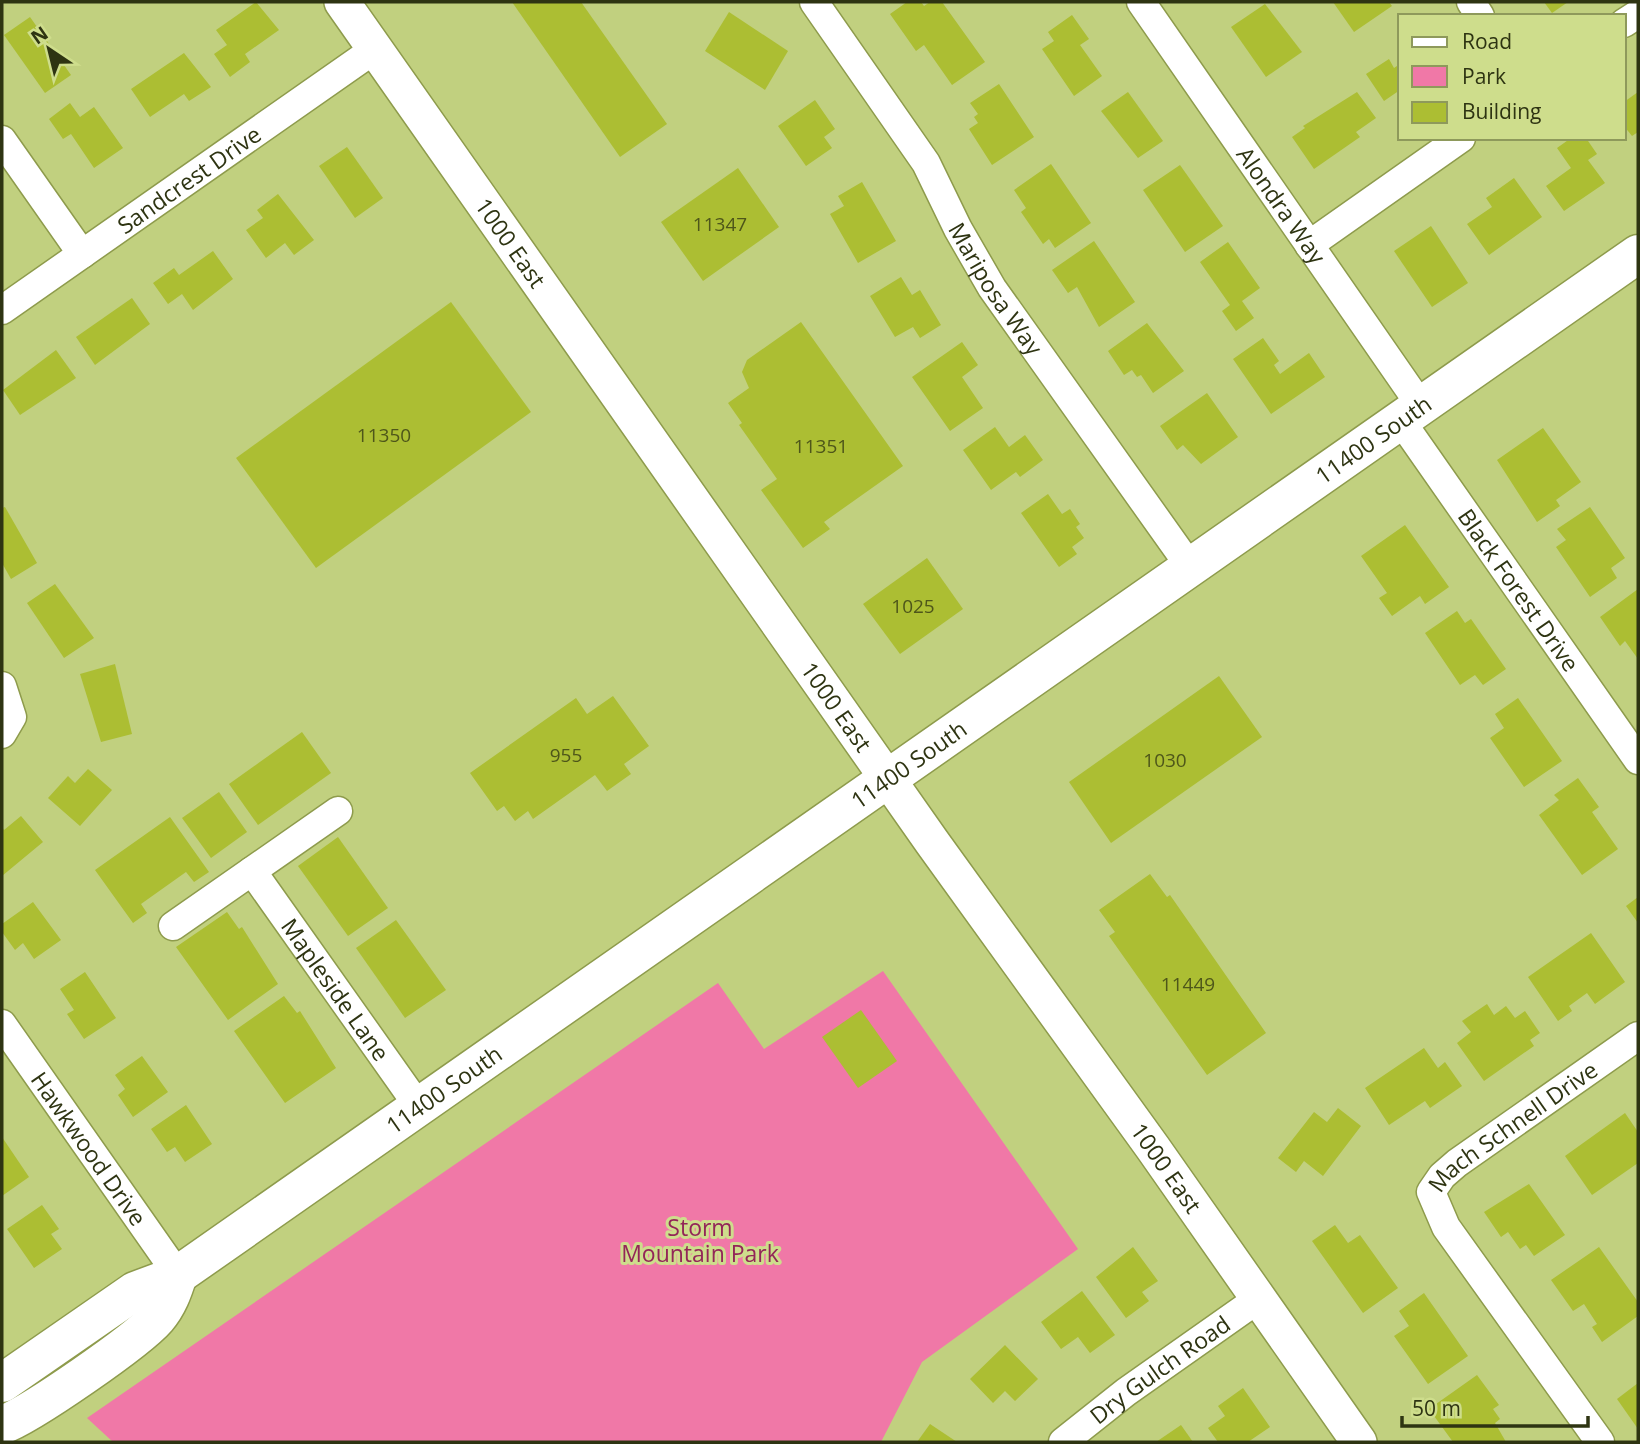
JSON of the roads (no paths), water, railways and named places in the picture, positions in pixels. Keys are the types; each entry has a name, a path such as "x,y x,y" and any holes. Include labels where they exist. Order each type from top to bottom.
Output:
{"main road":[{"name":"11400 South","path":"2,1383 135,1291 178,1275 1638,254"},
{"path":"2,1425 27,1413 143,1331 166,1305 178,1275"}],"street":[{"name":"1000 East","path":"342,2 888,779 1359,1442"},
{"name":"Mariposa Way","path":"814,2 926,163 958,229 992,288 1191,568"},
{"name":"Alondra Way","path":"1141,2 1309,244 1411,414"},
{"name":"Sandcrest Drive","path":"2,310 375,49"},
{"path":"2,140 82,254"},
{"path":"1309,244 1458,140"},
{"name":"Black Forest Drive","path":"1411,414 1630,730 1638,760"},
{"path":"2,686 12,717 2,734"},
{"path":"173,926 338,811"},
{"name":"Mapleside Lane","path":"252,872 419,1107"},
{"name":"Hawkwood Drive","path":"2,1024 178,1275"},
{"name":"Mach Schnell Drive","path":"1600,1442 1446,1227 1431,1192 1442,1176 1457,1163 1638,1036"},
{"name":"Dry Gulch Road","path":"1063,1442 1126,1392 1258,1299"}],"park label":[{"name":"Storm Mountain Park","path":"700,1240"}]}
